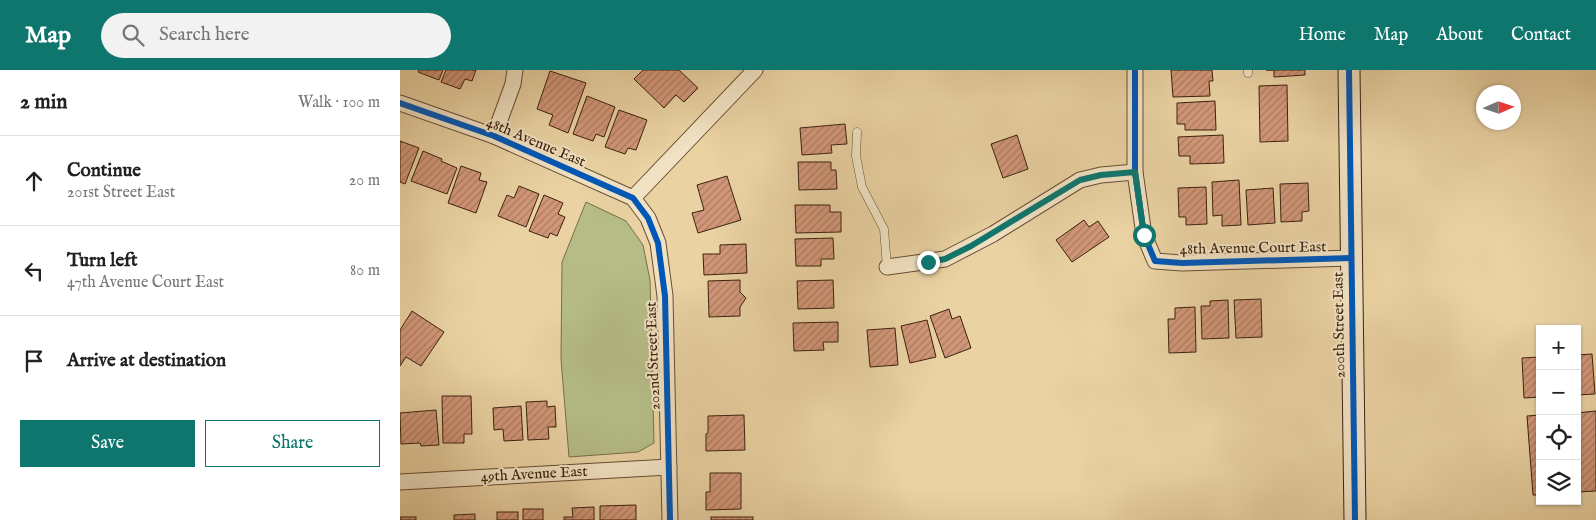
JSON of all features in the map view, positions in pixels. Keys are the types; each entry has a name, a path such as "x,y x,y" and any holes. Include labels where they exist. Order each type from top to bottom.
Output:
{"street":[{"path":"494,136 513,84 515,70"},
{"path":"633,198 755,70"},
{"path":"887,267 945,259 993,234 1080,180 1101,175 1135,172 1135,70"},
{"name":"200th Street East","path":"1349,70 1355,520"},
{"name":"48th Avenue East","path":"400,103 494,136 633,198"},
{"name":"48th Avenue Court East","path":"1135,172 1144,235 1155,261 1182,263 1351,258"},
{"name":"202nd Street East","path":"633,198 648,218 658,243 664,296 670,520"},
{"name":"49th Avenue East","path":"400,482 669,467"}],"lane":[{"path":"856,132 856,156 862,188 884,229 887,267"}],"green space":[{"path":"586,202 626,221 643,245 650,280 654,443 638,452 569,457 561,359 562,262"}],"building":[{"path":"419,70 443,70 439,80 418,72"},
{"path":"446,70 476,70 472,81 465,79 460,89 441,82"},
{"path":"643,70 679,70 698,88 684,102 676,95 664,108 634,79"},
{"path":"1171,70 1212,70 1213,81 1209,81 1210,96 1173,97"},
{"path":"1274,70 1305,70 1305,75 1274,77"},
{"path":"550,71 586,83 568,133 549,125 553,115 537,109"},
{"path":"1287,85 1288,141 1260,142 1259,86"},
{"path":"587,96 615,107 604,137 596,134 593,141 573,134"},
{"path":"1215,101 1216,130 1185,130 1185,124 1177,124 1177,103"},
{"path":"619,110 647,120 636,150 628,148 625,154 605,147"},
{"path":"845,124 847,144 831,145 832,153 802,155 800,128"},
{"path":"1017,135 1028,169 1003,178 991,144"},
{"path":"1223,135 1224,163 1190,164 1190,156 1179,156 1178,137"},
{"path":"400,141 419,148 405,184 400,182"},
{"path":"423,151 457,168 447,194 411,181"},
{"path":"798,162 831,162 831,170 836,170 837,189 799,190"},
{"path":"461,166 481,173 479,180 487,182 476,213 448,203"},
{"path":"727,176 741,220 698,233 692,213 704,210 697,185"},
{"path":"1239,180 1241,225 1222,226 1222,215 1213,216 1212,182"},
{"path":"1308,183 1309,211 1302,212 1302,221 1281,222 1280,184"},
{"path":"519,186 539,194 526,227 498,216 507,195 514,198"},
{"path":"1206,187 1207,224 1186,225 1186,217 1179,217 1178,188"},
{"path":"1273,188 1275,223 1248,225 1246,190"},
{"path":"544,195 563,203 558,214 565,217 557,236 550,233 548,238 529,231"},
{"path":"795,205 830,205 830,212 841,212 841,232 796,233"},
{"path":"1084,220 1089,227 1098,221 1109,237 1072,262 1056,240"},
{"path":"833,238 834,259 821,259 821,266 796,266 795,239"},
{"path":"746,244 747,273 704,275 703,254 720,254 720,245"},
{"path":"740,280 740,292 746,298 740,307 740,316 709,317 708,281"},
{"path":"833,280 834,308 798,309 797,281"},
{"path":"1261,299 1262,337 1236,338 1234,300"},
{"path":"1228,300 1229,338 1202,339 1201,306 1210,306 1210,301"},
{"path":"1195,307 1196,352 1169,353 1168,319 1175,319 1175,308"},
{"path":"949,309 952,319 960,316 971,348 945,358 930,316"},
{"path":"412,311 444,332 421,366 406,357 400,366 400,330"},
{"path":"927,320 936,357 910,363 901,326"},
{"path":"838,322 838,342 823,342 824,350 794,351 793,323"},
{"path":"895,328 898,365 870,367 867,330"},
{"path":"1592,354 1595,394 1581,395 1581,355"},
{"path":"1536,357 1536,397 1524,398 1522,358"},
{"path":"442,396 471,396 472,434 464,434 464,443 443,443"},
{"path":"547,401 547,407 555,406 556,427 548,427 549,439 528,440 526,402"},
{"path":"521,406 523,440 504,441 503,429 494,430 493,408"},
{"path":"436,410 439,445 401,444 400,413"},
{"path":"1596,411 1596,491 1581,492 1581,413"},
{"path":"744,415 745,450 706,451 708,416"},
{"path":"1536,415 1536,495 1533,495 1527,416"},
{"path":"710,473 741,473 741,509 706,510 706,492 710,492"},
{"path":"636,505 636,520 600,520 600,506"},
{"path":"594,507 594,520 564,520 564,517 573,517 572,508"},
{"path":"523,509 543,509 543,520 523,520"},
{"path":"497,512 518,512 518,520 497,520"},
{"path":"475,514 475,520 454,520 454,515"},
{"path":"400,517 416,517 416,520 400,520"},
{"path":"711,517 753,517 753,520 711,520"}],"cycle path":[{"path":"1135,70 1135,172 1144,235 1155,261 1182,263 1351,258"},
{"path":"1349,70 1355,520"},
{"path":"400,103 494,136 633,198 648,218 658,243 665,296 670,520"}],"route":[{"path":"928,262 945,259 971,246 1080,180 1101,175 1135,172 1144,235"}]}
